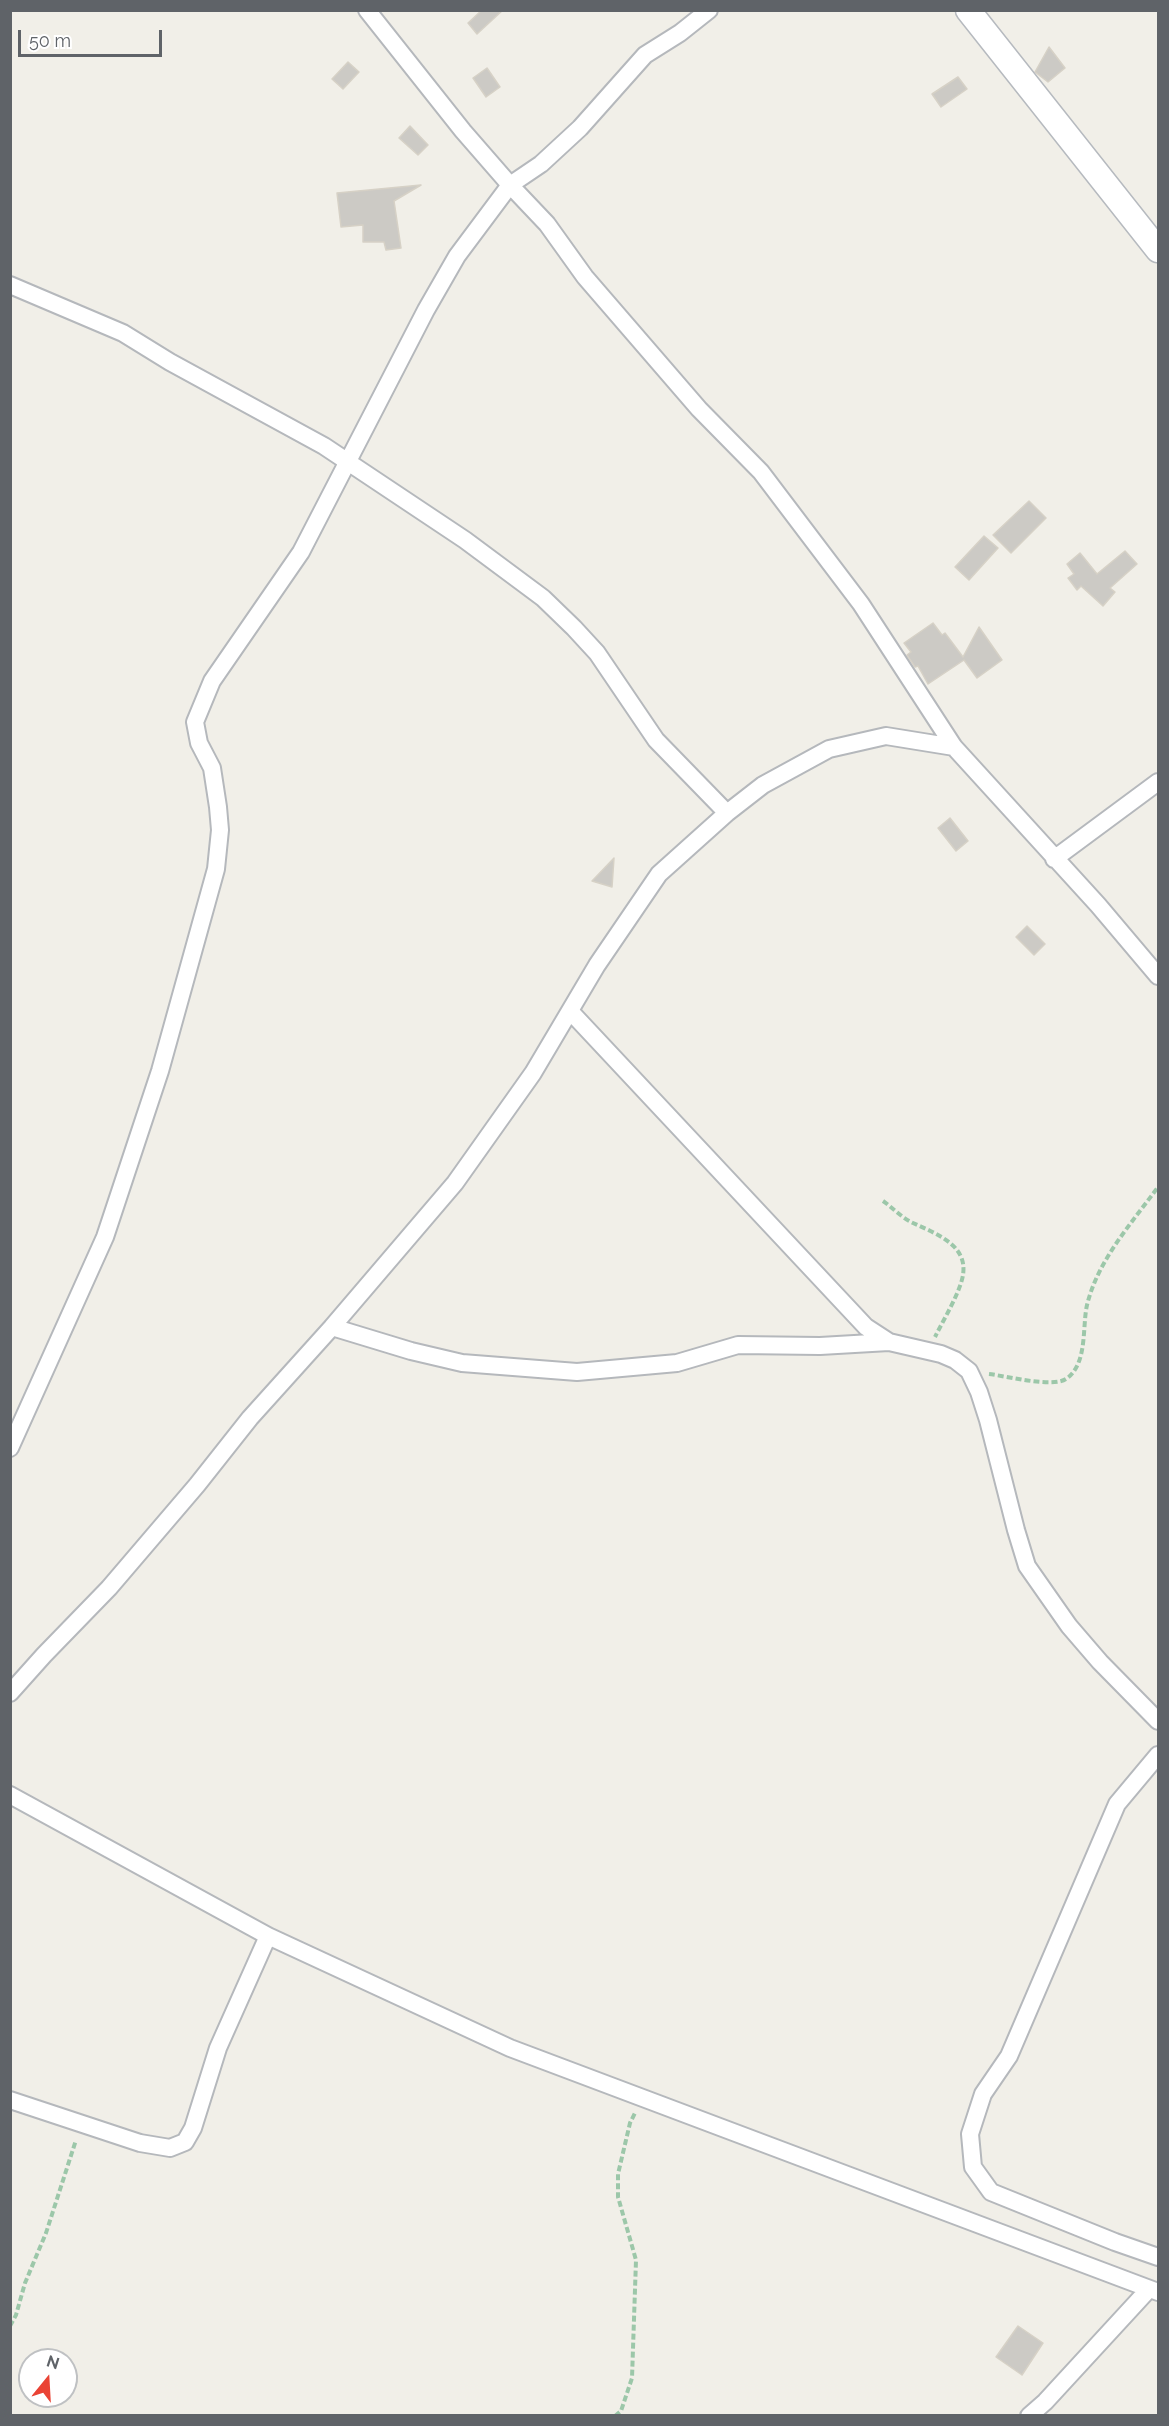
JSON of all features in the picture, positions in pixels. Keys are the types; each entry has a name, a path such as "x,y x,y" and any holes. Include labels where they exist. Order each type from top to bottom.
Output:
{"street":[{"path":"367,10 510,185 547,224 585,277 691,400 761,472 861,604 954,747 1098,905 1158,976"},
{"path":"10,1448 71,1318 105,1237 160,1071 216,869 220,830 218,807 212,768 199,743 195,722 212,681 301,552 426,310 452,265 510,185 541,164 580,128 645,55 680,33 709,10"},
{"path":"968,10 1158,250"},
{"path":"10,285 123,333 170,362 349,461 465,540 543,598 597,653 656,740 728,813"},
{"path":"10,1693 44,1654 109,1588 197,1485 250,1418 332,1327 455,1183 533,1073 597,965 659,874 763,785 829,749 886,736 954,747"},
{"path":"1054,859 1158,782"},
{"path":"570,1011 858,1318 889,1342"},
{"path":"332,1327 411,1351 462,1363 577,1372 677,1363 738,1345 820,1346 889,1342 929,1350 955,1360 969,1371 979,1392 1027,1566 1069,1626 1100,1662 1158,1721"},
{"path":"1158,1755 1117,1804 1010,2056 983,2094 970,2134 974,2167 992,2192 1158,2257"},
{"path":"10,1795 268,1936 510,2048 1154,2291 1045,2402 1029,2415"},
{"path":"10,2100 140,2143 170,2148 185,2142 193,2128 218,2048 268,1936"}],"path":[{"path":"969,1371 1055,1383 1067,1378 1079,1360 1087,1307 1094,1283 1119,1240 1158,1187"},
{"path":"883,1202 910,1222 944,1238 958,1248 964,1263 961,1284 929,1350"},
{"path":"615,2415 621,2411 632,2378 636,2260 618,2197 618,2174 630,2123 642,2099"},
{"path":"10,2326 46,2233 81,2123"}],"building":[{"path":"482,10 503,10 477,34 468,23"},
{"path":"1049,47 1065,68 1048,82 1035,72"},
{"path":"348,62 359,72 343,89 332,79"},
{"path":"487,68 500,87 486,97 473,78"},
{"path":"958,77 967,89 941,107 932,94"},
{"path":"410,126 428,145 418,155 399,138"},
{"path":"421,185 394,201 401,248 386,250 384,242 363,242 363,225 341,227 337,193"},
{"path":"1029,501 1046,518 1011,553 993,535"},
{"path":"984,536 998,548 969,580 955,567"},
{"path":"1125,551 1137,564 1110,588 1115,592 1103,606 1081,586 1077,590 1068,578 1074,574 1067,564 1080,553 1097,574"},
{"path":"933,623 942,635 945,633 963,657 979,627 1002,660 977,678 964,660 928,684 918,666 915,667 907,655 911,652 904,643"},
{"path":"950,818 968,841 956,851 938,828"},
{"path":"614,858 612,887 592,881"},
{"path":"1027,926 1045,944 1034,955 1016,937"},
{"path":"1018,2326 1043,2343 1022,2375 996,2357"}]}
